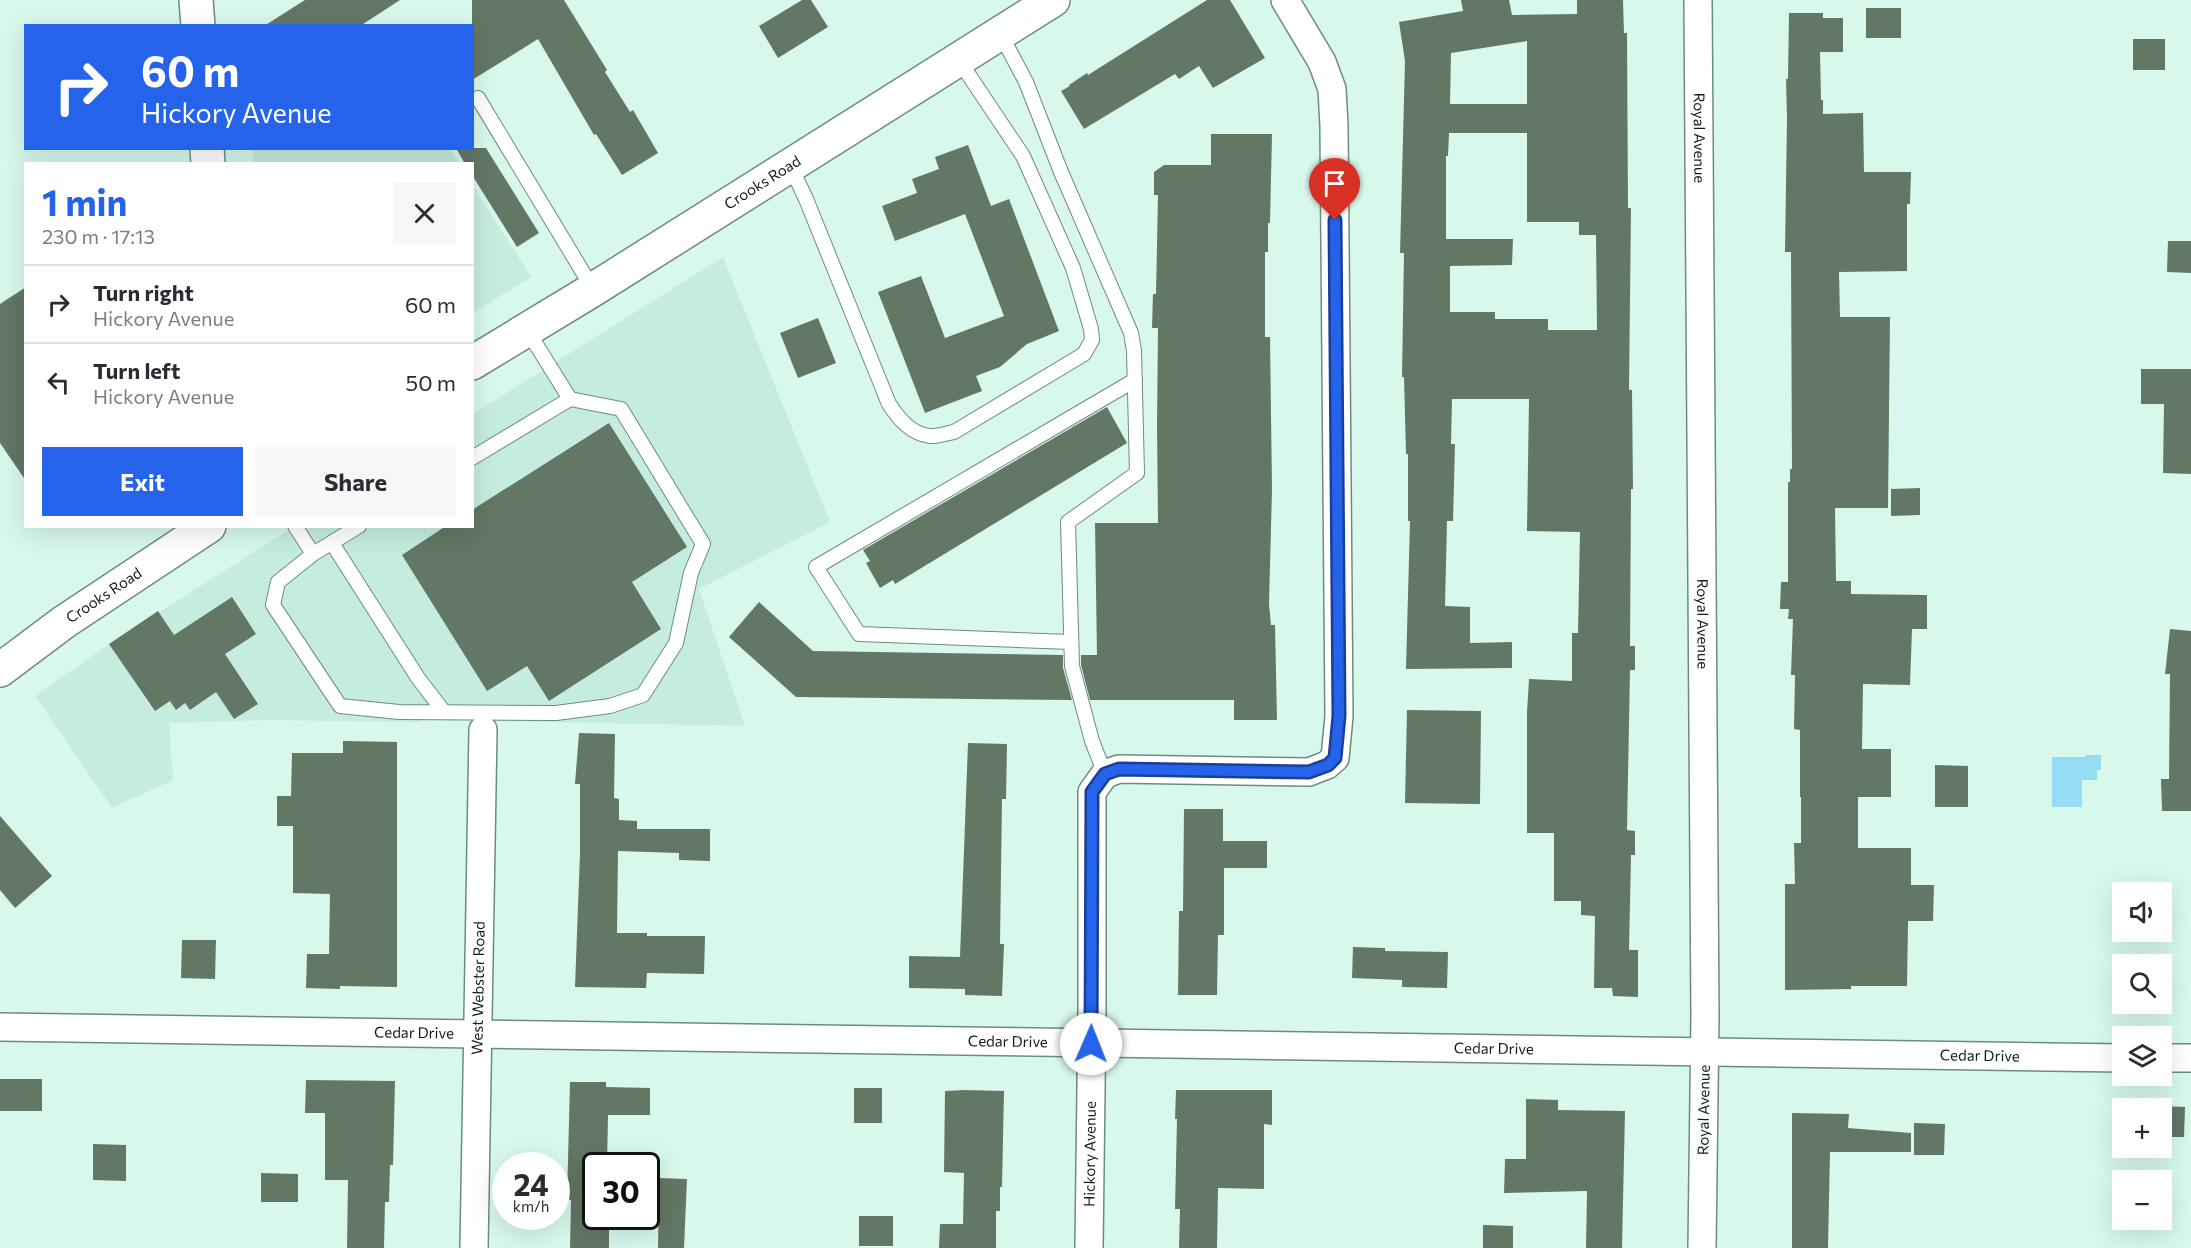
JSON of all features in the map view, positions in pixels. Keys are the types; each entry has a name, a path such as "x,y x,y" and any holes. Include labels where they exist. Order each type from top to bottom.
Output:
{"main road":[{"path":"196,0 198,24"},
{"name":"Crooks Road","path":"474,362 594,289 1053,0"},
{"name":"Crooks Road","path":"0,670 64,622 206,528"}],"street":[{"path":"1105,774 1119,769 1309,772 1328,765 1335,758 1339,716 1332,90 1322,62 1285,0"},
{"name":"Royal Avenue","path":"1698,0 1705,1051 1702,1248"},
{"name":"West Webster Road","path":"474,1248 483,730"},
{"name":"Hickory Avenue","path":"1089,1248 1092,792 1105,774"},
{"name":"Cedar Drive","path":"0,1027 2112,1058"},
{"path":"2172,1058 2191,1058"}],"lane":[{"path":"1000,33 1026,82 1061,172 1131,333 1134,351 1137,473 1068,522 1072,666 1089,730 1105,774"},
{"path":"790,165 889,404 900,419 913,430 931,437 954,432 1084,354 1092,340 1091,329 1073,268 1023,156 958,59"},
{"path":"478,98 594,289"},
{"path":"527,330 570,399"},
{"path":"1070,642 859,634 816,567 1135,380"},
{"path":"356,528 313,554 278,582 273,605 340,706 399,712 556,713 610,706 643,695 676,643 691,573 703,544 621,409 570,399 474,457"},
{"path":"296,528 313,554"},
{"path":"332,543 418,678 444,712"}],"shaded area":[{"path":"252,150 451,150 459,162 253,162"},
{"path":"474,187 531,277 474,312"},
{"path":"723,257 830,522 699,589 745,726 426,718 419,722 267,720 169,723 173,780 112,808 35,696 105,647 291,528 474,528 474,413"}],"water":[{"path":"2086,755 2101,755 2101,770 2097,770 2097,780 2082,780 2082,807 2052,807 2052,757 2086,757"}],"building":[{"path":"305,0 400,0 363,24 267,24"},
{"path":"472,0 564,0 607,70 605,72 630,112 633,110 658,153 622,175 596,134 594,135 538,39 474,79 474,24 472,24"},
{"path":"802,0 811,0 828,27 778,58 759,26"},
{"path":"1207,0 1230,0 1265,58 1213,88 1199,66 1179,79 1175,74 1084,129 1061,91"},
{"path":"1461,0 1509,0 1512,15 1577,14 1577,0 1623,0 1624,33 1627,33 1628,208 1631,208 1629,390 1632,390 1633,489 1631,489 1630,646 1635,646 1635,670 1630,670 1627,830 1635,831 1635,855 1631,855 1629,950 1638,950 1638,997 1613,996 1612,988 1594,988 1595,916 1581,915 1581,901 1554,901 1554,833 1527,833 1529,679 1572,681 1572,633 1578,633 1580,532 1527,531 1529,399 1452,399 1451,444 1455,444 1453,521 1447,521 1445,606 1470,607 1470,643 1512,642 1512,668 1406,669 1410,521 1408,521 1408,454 1406,454 1404,377 1402,377 1404,253 1400,253 1405,61 1399,22 1463,11","holes":["1527,41 1527,104 1450,104 1451,53","1449,133 1527,133 1527,222 1579,222 1579,235 1596,235 1597,330 1548,330 1548,319 1495,319 1495,312 1450,312 1450,266 1512,265 1513,239 1446,239 1446,156 1448,156"]},
{"path":"1866,8 1901,8 1901,38 1866,38"},
{"path":"1789,13 1823,13 1823,18 1843,18 1843,52 1820,52 1823,114 1863,113 1864,172 1911,172 1910,204 1907,204 1907,271 1839,272 1840,317 1890,317 1888,508 1835,508 1836,581 1851,581 1851,594 1927,595 1927,629 1912,629 1910,685 1863,684 1862,749 1891,749 1891,797 1858,797 1858,848 1911,848 1911,885 1934,885 1933,921 1908,921 1907,986 1851,986 1851,989 1785,990 1785,884 1795,884 1794,843 1801,843 1800,730 1794,729 1795,675 1791,675 1793,619 1788,619 1789,609 1780,609 1781,582 1788,582 1788,482 1790,482 1790,469 1792,469 1791,252 1785,252 1786,79 1788,79"},
{"path":"2133,39 2165,39 2165,70 2133,70"},
{"path":"1211,134 1272,134 1270,223 1268,223 1268,252 1265,252 1265,337 1270,337 1272,490 1269,604 1271,625 1275,625 1277,720 1234,720 1234,700 1090,700 1081,665 1081,655 1097,655 1095,523 1158,523 1158,328 1152,328 1153,294 1156,294 1158,195 1154,195 1154,172 1164,165 1211,165"},
{"path":"968,145 991,206 1009,199 1059,331 1027,344 1000,367 976,376 982,391 925,413 878,292 921,276 945,338 1004,316 965,214 895,241 882,206 917,193 912,179 939,169 935,157"},
{"path":"486,148 539,233 517,247 474,178 474,162 464,162 457,150"},
{"path":"2168,241 2191,241 2191,273 2167,272"},
{"path":"24,288 24,478 0,443 0,304"},
{"path":"818,318 836,363 798,378 780,333"},
{"path":"2141,369 2191,369 2191,474 2163,473 2164,404 2141,404"},
{"path":"1107,407 1127,443 895,584 893,580 880,588 866,563 870,561 863,550"},
{"path":"609,423 687,547 632,582 661,629 549,701 527,666 487,691 402,555 443,528 474,528 474,509"},
{"path":"1920,488 1920,515 1891,516 1891,489"},
{"path":"232,597 256,634 225,654 258,704 234,719 216,692 190,710 185,703 176,710 170,701 155,711 109,644 158,611 174,635"},
{"path":"759,602 813,651 1063,655 1063,668 1072,700 796,697 729,637"},
{"path":"2170,629 2191,631 2191,811 2162,811 2161,779 2169,779 2170,674 2165,674"},
{"path":"1407,710 1481,711 1480,804 1405,803"},
{"path":"579,733 615,734 614,798 619,799 619,820 637,821 637,829 710,829 710,861 679,860 679,853 618,851 617,933 647,933 647,936 705,936 704,974 647,973 646,988 575,987 580,784 575,784"},
{"path":"343,741 397,742 397,987 306,988 307,954 329,954 330,894 293,893 293,826 277,826 277,796 291,796 292,753 343,753"},
{"path":"968,743 1007,744 1006,799 1002,799 1000,944 1004,944 1002,996 965,995 965,989 909,988 909,956 960,957"},
{"path":"1935,765 1968,766 1968,807 1935,807"},
{"path":"1184,809 1223,809 1223,841 1267,841 1267,868 1224,868 1224,935 1218,935 1217,995 1178,995 1179,911 1183,911"},
{"path":"0,816 52,876 15,908 0,890"},
{"path":"182,940 216,940 215,979 181,978"},
{"path":"1353,947 1385,948 1385,951 1448,952 1447,988 1402,987 1402,980 1352,978"},
{"path":"0,1079 42,1079 42,1111 0,1111"},
{"path":"306,1080 395,1081 393,1165 390,1165 389,1202 385,1202 384,1248 347,1248 348,1180 325,1180 325,1113 305,1113"},
{"path":"570,1082 606,1082 606,1087 650,1088 650,1115 608,1115 607,1152 582,1152 582,1230 609,1230 609,1248 570,1248 571,1200 568,1152"},
{"path":"854,1088 882,1088 882,1123 854,1123"},
{"path":"1176,1090 1272,1090 1272,1125 1264,1124 1264,1189 1218,1188 1217,1248 1179,1248 1180,1209 1175,1209"},
{"path":"945,1091 1004,1091 1002,1187 1000,1187 1000,1211 996,1211 996,1248 939,1248 940,1224 963,1224 964,1173 944,1172"},
{"path":"1526,1099 1558,1100 1558,1110 1625,1111 1622,1248 1586,1248 1587,1191 1504,1193 1505,1159 1526,1159"},
{"path":"2172,1106 2185,1107 2184,1137 2172,1137"},
{"path":"1792,1113 1849,1114 1848,1128 1911,1133 1911,1152 1830,1152 1828,1248 1792,1248"},
{"path":"1914,1123 1945,1124 1944,1155 1914,1155"},
{"path":"93,1144 126,1145 126,1181 93,1180"},
{"path":"261,1173 298,1174 298,1202 261,1202"},
{"path":"660,1178 687,1179 684,1248 658,1248"},
{"path":"859,1216 893,1216 893,1246 859,1246"},
{"path":"1483,1225 1513,1226 1513,1248 1483,1248"}],"route":[{"path":"1091,1044 1092,792 1105,774 1119,769 1309,772 1328,765 1335,758 1339,716 1335,220"}]}
